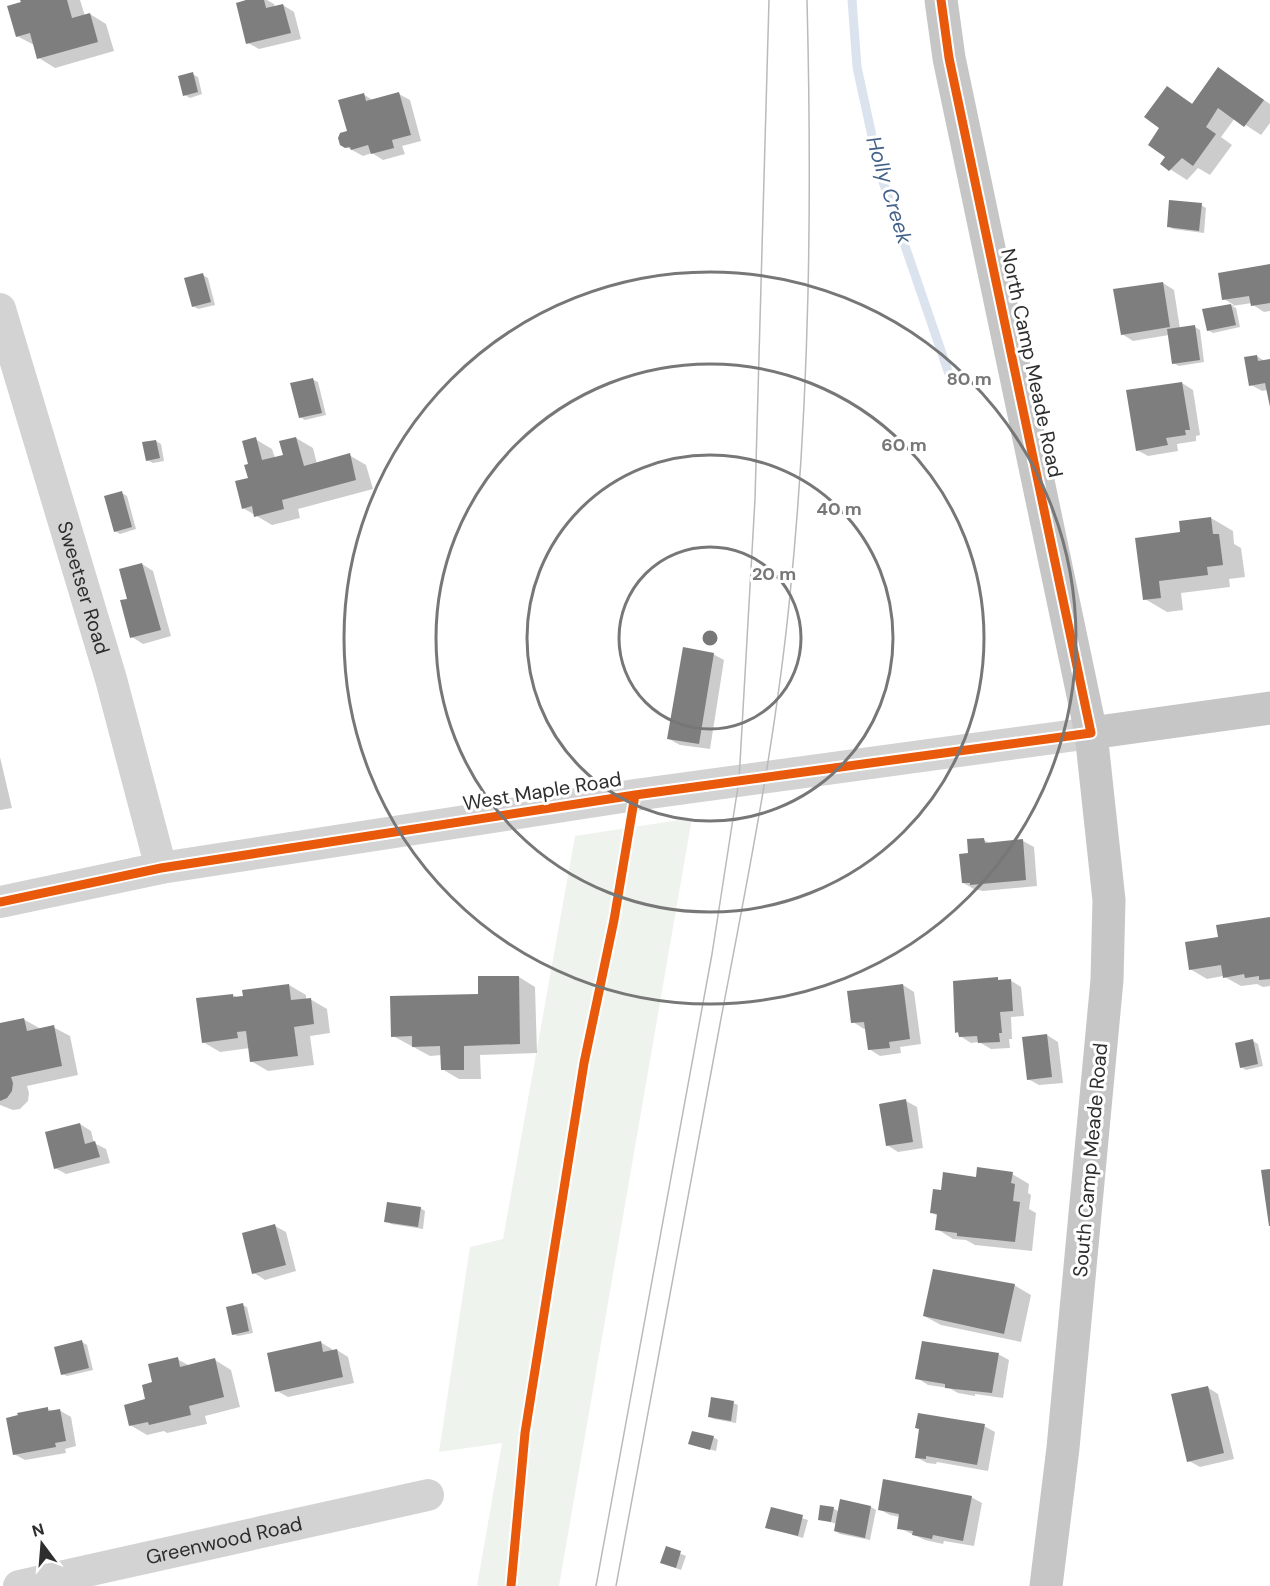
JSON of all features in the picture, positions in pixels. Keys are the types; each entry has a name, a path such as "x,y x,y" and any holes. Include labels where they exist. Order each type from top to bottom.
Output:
{"main road":[{"name":"North Camp Meade Road","path":"941,0 949,58 1091,733"},
{"path":"1091,733 1270,708"},
{"name":"South Camp Meade Road","path":"1046,1586 1063,1448 1107,980 1109,900 1091,733"}],"street":[{"name":"Sweetser Road","path":"0,309 111,679 161,868"},
{"name":"West Maple Road","path":"0,902 161,868 739,780 1091,733"},
{"name":"Greenwood Road","path":"19,1586 428,1495"}],"shaded area":[{"path":"692,818 559,1586 477,1586 502,1443 439,1452 470,1247 503,1239 575,836"}],"building":[{"path":"20,0 67,0 72,18 90,13 98,42 37,59 30,33 16,37 7,6 21,2"},
{"path":"246,0 264,0 266,8 283,4 291,33 246,44 236,3"},
{"path":"1218,67 1264,100 1244,127 1218,108 1206,127 1216,134 1193,166 1182,158 1169,171 1160,164 1165,157 1148,145 1159,128 1144,117 1167,86 1192,104"},
{"path":"193,72 198,92 183,96 178,76"},
{"path":"399,92 411,135 392,140 394,148 371,154 368,145 351,150 350,147 345,148 340,145 338,138 340,133 347,131 338,100 364,93 366,101"},
{"path":"1169,200 1202,203 1199,231 1167,227"},
{"path":"1270,264 1270,303 1251,306 1249,296 1222,300 1218,273"},
{"path":"203,273 211,302 192,307 184,278"},
{"path":"1163,282 1170,327 1121,335 1113,289"},
{"path":"1231,304 1236,325 1207,331 1202,309"},
{"path":"1195,325 1200,360 1172,364 1167,329"},
{"path":"1257,355 1258,361 1270,359 1270,407 1265,383 1249,386 1244,357"},
{"path":"313,378 322,413 299,418 290,383"},
{"path":"1182,382 1190,430 1185,430 1186,435 1166,438 1168,445 1136,451 1126,390"},
{"path":"256,437 262,460 283,455 279,441 296,437 304,466 350,453 356,480 282,500 284,509 254,517 252,506 242,509 235,481 248,478 244,465 248,464 242,441"},
{"path":"156,440 160,458 146,461 142,442"},
{"path":"122,491 132,527 114,532 104,496"},
{"path":"1211,517 1213,534 1219,534 1223,565 1207,567 1208,575 1159,581 1161,598 1143,600 1135,538 1180,532 1179,521"},
{"path":"142,563 161,630 130,638 120,600 127,599 119,569"},
{"path":"683,647 714,653 699,744 667,739"},
{"path":"984,838 985,843 1023,839 1026,880 970,885 970,883 962,883 959,854 968,853 967,839"},
{"path":"1270,917 1270,979 1259,980 1259,976 1245,978 1244,974 1223,978 1221,965 1189,970 1185,942 1218,937 1216,925"},
{"path":"478,976 519,976 520,1044 464,1046 464,1070 441,1070 440,1046 412,1047 412,1036 391,1037 390,996 478,994"},
{"path":"998,977 998,980 1011,979 1013,1011 1000,1012 1002,1033 999,1033 1000,1042 978,1043 977,1036 959,1037 958,1032 955,1033 953,981"},
{"path":"289,984 291,1000 311,998 314,1024 294,1027 298,1056 250,1062 246,1031 237,1032 238,1038 202,1043 196,998 233,994 233,997 243,996 242,990"},
{"path":"903,984 910,1039 889,1042 890,1048 868,1050 864,1022 851,1023 847,991"},
{"path":"24,1018 27,1031 54,1025 62,1066 11,1077 12,1091 7,1098 0,1101 0,1023"},
{"path":"1047,1034 1052,1077 1027,1080 1022,1037"},
{"path":"1253,1039 1258,1064 1240,1068 1235,1043"},
{"path":"906,1099 913,1142 886,1146 879,1104"},
{"path":"80,1123 85,1144 95,1141 100,1157 54,1169 45,1132"},
{"path":"977,1167 1013,1172 1011,1183 1015,1184 1013,1201 1020,1202 1015,1242 957,1236 957,1233 935,1230 937,1214 930,1213 933,1189 941,1190 943,1172 976,1177"},
{"path":"1270,1169 1270,1226 1269,1226 1261,1170"},
{"path":"387,1202 421,1207 418,1227 384,1222"},
{"path":"275,1224 286,1265 252,1274 242,1233"},
{"path":"933,1269 1015,1284 1004,1334 923,1316"},
{"path":"243,1303 249,1331 232,1335 226,1307"},
{"path":"82,1340 89,1368 61,1375 54,1347"},
{"path":"321,1341 323,1352 337,1349 343,1377 275,1392 267,1353"},
{"path":"922,1341 999,1353 992,1393 945,1388 945,1384 915,1379"},
{"path":"178,1357 180,1367 215,1358 224,1397 189,1406 191,1415 149,1425 148,1422 129,1426 124,1405 145,1399 142,1385 152,1382 148,1364"},
{"path":"1208,1386 1224,1453 1187,1462 1171,1394"},
{"path":"711,1397 734,1401 731,1421 708,1417"},
{"path":"48,1407 48,1411 60,1409 66,1441 55,1443 56,1447 13,1455 6,1418 18,1415 17,1413"},
{"path":"918,1413 985,1424 977,1465 926,1456 926,1459 915,1458 919,1429 915,1428"},
{"path":"692,1431 714,1436 710,1450 688,1444"},
{"path":"883,1479 972,1496 963,1541 933,1535 932,1539 912,1535 913,1531 897,1529 899,1514 878,1510"},
{"path":"840,1499 871,1506 865,1538 834,1531"},
{"path":"820,1505 834,1507 831,1522 818,1520"},
{"path":"771,1507 803,1515 798,1536 765,1528"},
{"path":"666,1546 681,1551 676,1568 660,1563"}],"waterway":[{"name":"Holly Creek","path":"852,0 857,67 880,173 949,374"}],"tram line":[{"path":"596,1586 712,954 739,780 755,499 769,0"},
{"path":"616,1586 750,864 769,757 784,649 797,521 808,298 807,0"}],"cycle path":[{"path":"0,902 161,868 635,795 1091,733 949,58 941,0"},
{"path":"511,1586 525,1433 584,1063 614,920 635,795"}]}
